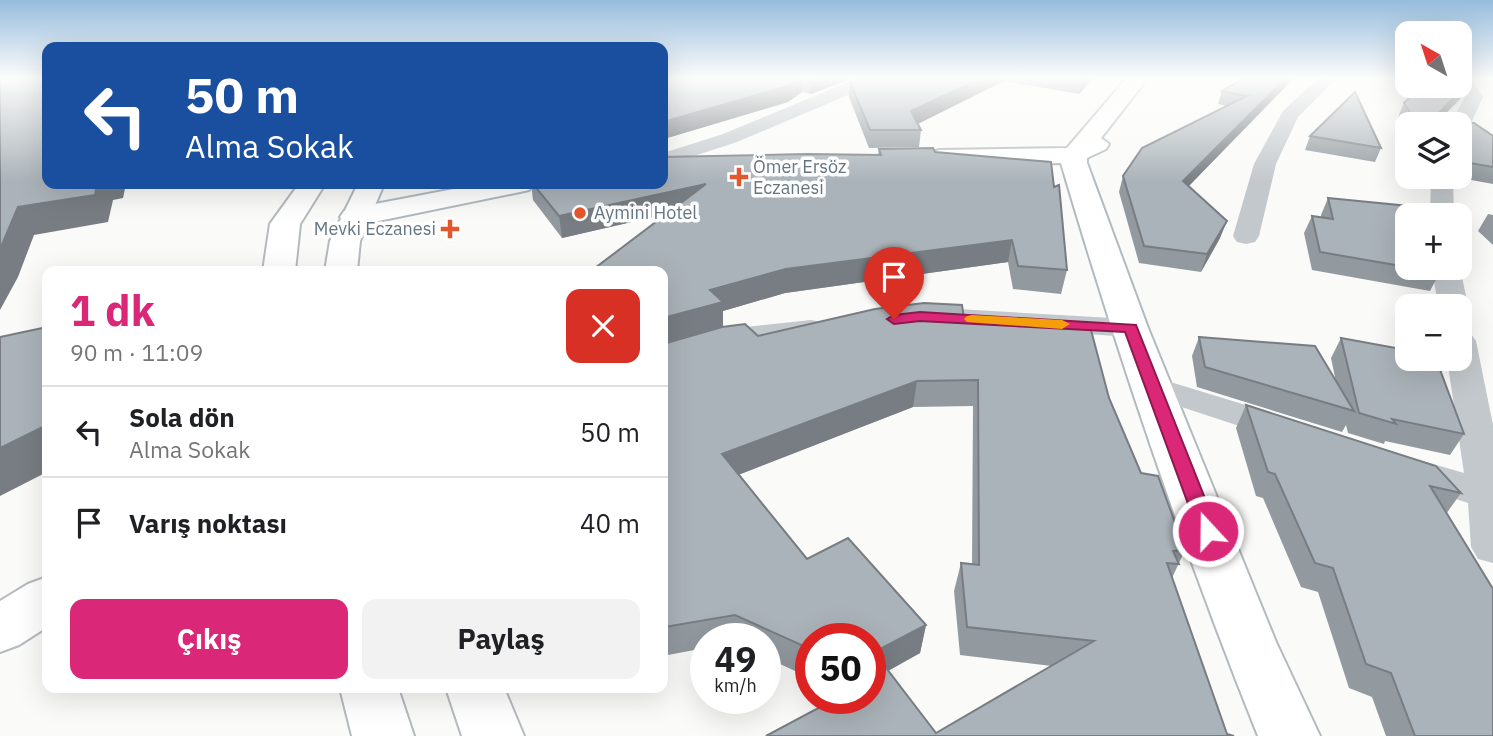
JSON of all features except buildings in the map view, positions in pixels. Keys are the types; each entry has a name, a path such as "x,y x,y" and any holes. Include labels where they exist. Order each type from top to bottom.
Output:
{"main road":[{"path":"1109,113 1074,155 1077,174 1130,328 1248,642 1289,736"},
{"path":"922,158 1074,155 1114,134 1132,113"},
{"path":"668,160 743,160"},
{"path":"266,266 285,225 309,189"},
{"path":"342,266 345,242 368,189"},
{"path":"354,217 495,189"},
{"path":"280,266 285,225"},
{"path":"0,629 42,602"},
{"path":"370,693 383,736"},
{"path":"477,693 494,736"}],"street":[{"path":"668,158 730,138 788,113"},
{"path":"1246,236 1265,163 1292,113"},
{"path":"1472,128 1483,135"},
{"path":"893,319 920,316 1130,328"},
{"path":"668,355 718,340 839,326"},
{"path":"1466,371 1490,496 1493,547"},
{"path":"1154,387 1320,441"},
{"path":"1372,457 1490,496"}],"slow traffic":[{"path":"972,319 1062,324"}],"place":[{"name":"Ömer Ersöz Eczanesi","path":"739,177"},
{"name":"Aymini Hotel","path":"580,213"},
{"name":"Mevki Eczanesi","path":"450,229"}],"route":[{"path":"894,319 920,316 1130,328 1208,531"}]}
